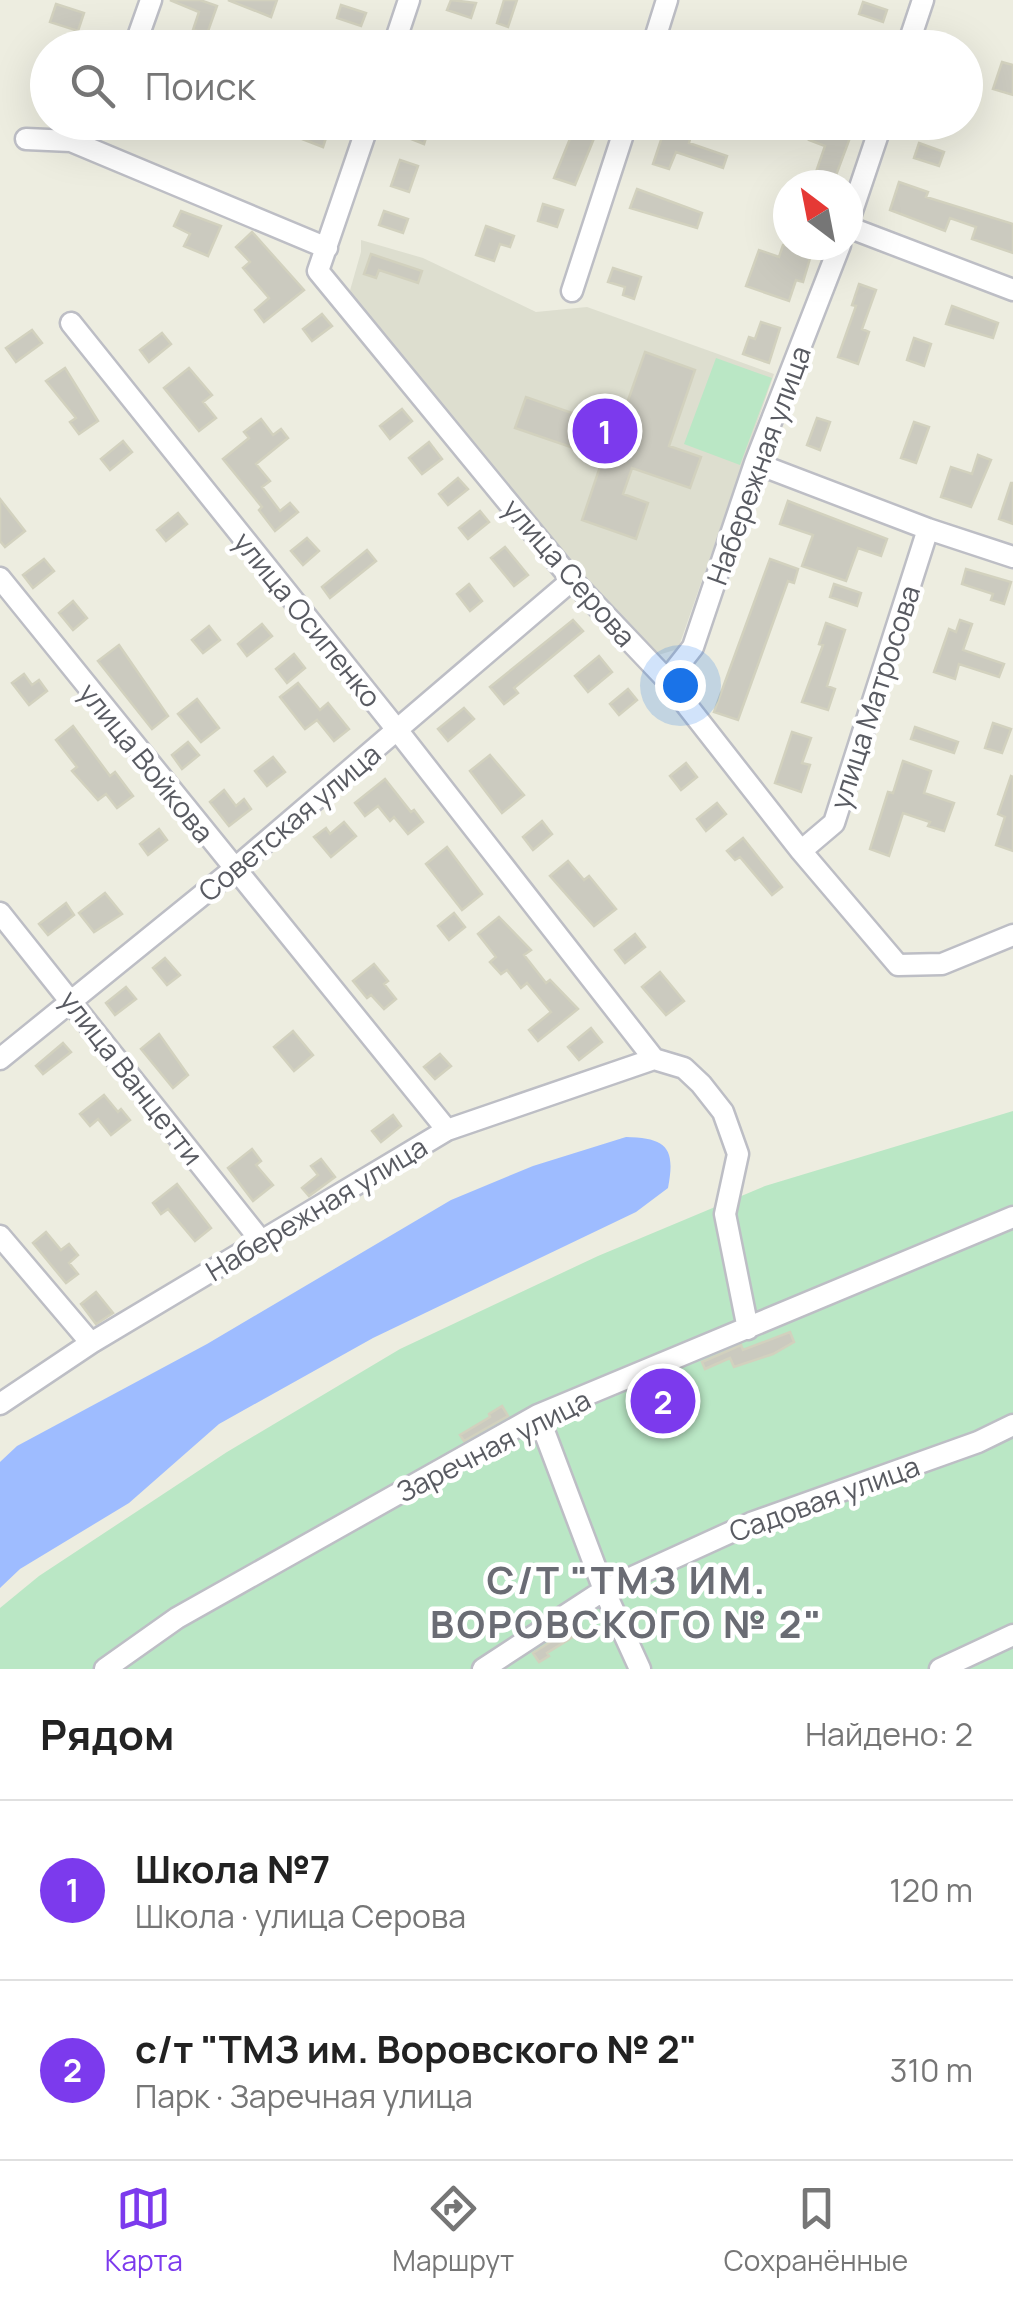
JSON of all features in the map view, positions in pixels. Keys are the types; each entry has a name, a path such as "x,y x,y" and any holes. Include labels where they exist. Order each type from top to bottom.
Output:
{"street":[{"path":"141,30 152,0"},
{"path":"400,30 409,0"},
{"path":"658,30 667,0"},
{"path":"913,30 923,0"},
{"path":"26,139 30,139"},
{"path":"71,140 327,248 362,140"},
{"path":"572,290 621,140"},
{"path":"863,180 876,140"},
{"path":"863,231 1013,290"},
{"name":"улица Серова","path":"327,248 318,272 572,580 667,680 801,851 898,965 942,964 1013,935"},
{"name":"Набережная улица","path":"667,680 693,647 755,463 834,260"},
{"name":"улица Осипенко","path":"71,323 654,1058"},
{"path":"755,463 1013,557"},
{"name":"улица Матросова","path":"801,851 834,823 928,529"},
{"name":"улица Войкова","path":"0,578 447,1130"},
{"name":"Советская улица","path":"0,1059 234,870 572,580"},
{"name":"улица Ванцетти","path":"0,913 262,1242"},
{"path":"654,1058 684,1068 701,1084 723,1112 738,1154 725,1214 748,1329"},
{"name":"Набережная улица","path":"0,1404 92,1342 447,1130 654,1058"},
{"name":"Заречная улица","path":"105,1669 177,1618 538,1415 1013,1218"},
{"path":"0,1236 92,1342"},
{"path":"538,1415 604,1590 640,1669"},
{"name":"Садовая улица","path":"483,1669 604,1590 751,1522 978,1442 1013,1425"},
{"path":"940,1669 1013,1635"}],"shaded area":[{"path":"361,240 423,258 536,312 587,307 774,374 678,649 655,656 569,566 347,301"}],"green space":[{"path":"716,358 772,378 740,465 684,444"},
{"name":"С/Т \"ТМЗ ИМ. ВОРОВСКОГО № 2\"","path":"1013,1111 1013,1669 0,1669 0,1608 39,1576 227,1452 400,1349 598,1256 765,1186"}],"water":[{"path":"626,1137 659,1143 669,1154 668,1188 636,1212 373,1338 219,1424 129,1503 20,1569 0,1588 0,1462 17,1446 207,1344 451,1200 533,1166"}],"building":[{"path":"170,0 200,0 217,6 208,30 193,30 199,12"},
{"path":"228,0 277,0 271,17"},
{"path":"451,0 476,3 471,18 447,10"},
{"path":"504,0 517,0 508,27 497,23"},
{"path":"863,2 887,10 883,22 859,14"},
{"path":"56,4 84,13 78,30 50,22"},
{"path":"341,5 366,13 361,26 337,18"},
{"path":"1002,62 1013,65 1013,95 993,89"},
{"path":"305,140 325,140 323,147"},
{"path":"569,140 593,140 575,185 554,178"},
{"path":"661,140 690,140 689,143 727,156 723,168 676,152 669,169 653,164"},
{"path":"809,140 849,140 838,170 817,170 825,146"},
{"path":"919,143 944,152 939,166 914,158"},
{"path":"400,160 418,166 409,192 391,186"},
{"path":"899,182 928,192 926,197 1013,224 1013,253 972,239 976,227 950,218 945,231 890,210"},
{"path":"637,189 702,213 697,228 630,208"},
{"path":"543,204 563,210 557,227 538,221"},
{"path":"181,211 221,226 208,256 184,246 190,234 174,226"},
{"path":"384,211 408,219 403,233 379,225"},
{"path":"486,226 514,236 510,247 500,244 494,261 476,255"},
{"path":"252,232 304,290 264,322 255,310 269,298 243,268 250,262 236,247"},
{"path":"759,250 773,255 773,260 810,260 803,282 796,280 789,301 746,286"},
{"path":"371,254 422,271 418,283 379,270 376,278 364,274"},
{"path":"613,268 641,277 634,299 623,295 625,287 608,282"},
{"path":"859,284 876,290 862,329 869,332 858,364 838,357 856,306 852,305"},
{"path":"952,306 998,323 993,338 946,324"},
{"path":"322,314 332,326 312,341 303,329"},
{"path":"761,322 780,328 769,363 743,354 749,337 755,339"},
{"path":"32,330 42,343 16,362 6,348"},
{"path":"162,333 171,344 149,362 140,350"},
{"path":"914,338 931,344 924,366 907,360"},
{"path":"645,352 695,370 669,446 701,457 690,488 632,468 623,494 648,503 636,539 582,520 603,458 515,428 526,397 618,429"},
{"path":"65,368 98,421 79,434 70,422 76,418 46,381"},
{"path":"189,368 212,395 203,402 216,418 199,431 164,388"},
{"path":"402,409 412,421 390,439 380,426"},
{"path":"817,418 830,422 820,450 807,445"},
{"path":"261,419 273,435 281,429 288,438 256,464 270,481 262,487 280,511 290,503 298,512 275,531 259,510 262,507 223,459 249,438 244,432"},
{"path":"914,422 929,427 916,463 901,458"},
{"path":"123,441 132,452 110,470 101,459"},
{"path":"429,442 442,459 422,474 409,458"},
{"path":"978,455 991,460 971,507 941,497 951,467 972,474"},
{"path":"458,478 468,489 448,505 439,494"},
{"path":"1013,483 1013,524 999,519"},
{"path":"0,499 25,531 5,547 0,541"},
{"path":"788,501 887,539 881,556 858,548 846,581 802,566 813,535 780,524"},
{"path":"480,511 489,522 468,539 459,528"},
{"path":"178,513 187,524 166,541 157,530"},
{"path":"307,538 319,551 303,565 291,551"},
{"path":"505,547 528,575 514,586 491,558"},
{"path":"367,550 376,561 330,598 322,587"},
{"path":"44,559 54,571 33,588 23,575"},
{"path":"770,559 798,569 794,583 788,581 738,720 714,712"},
{"path":"966,569 1011,582 1004,604 991,600 993,594 962,584"},
{"path":"469,584 482,601 470,611 457,594"},
{"path":"834,584 861,593 857,606 830,597"},
{"path":"73,601 87,618 73,630 59,613"},
{"path":"573,620 583,631 514,688 518,693 504,704 490,687"},
{"path":"960,620 972,624 963,650 1004,664 999,677 959,664 955,679 934,672 949,629 956,632"},
{"path":"826,623 845,630 827,686 835,689 828,710 802,702 823,645 819,644"},
{"path":"262,624 272,636 247,656 238,644"},
{"path":"209,626 220,640 203,653 192,640"},
{"path":"119,645 168,716 152,729 98,661"},
{"path":"294,654 305,668 287,683 276,669"},
{"path":"599,656 612,672 588,692 575,676"},
{"path":"24,674 32,685 39,680 47,691 29,705 12,683"},
{"path":"298,683 320,710 328,703 349,729 334,741 317,720 305,729 280,697"},
{"path":"628,689 637,700 619,715 610,704"},
{"path":"197,699 219,728 201,742 178,714"},
{"path":"464,708 474,719 448,741 438,729"},
{"path":"993,723 1011,729 1002,753 985,748"},
{"path":"73,726 110,776 115,772 133,796 117,808 106,794 98,800 72,771 77,767 56,740"},
{"path":"915,727 958,742 954,753 911,739"},
{"path":"792,732 811,738 802,763 810,765 801,792 775,783"},
{"path":"188,742 199,755 182,769 172,755"},
{"path":"490,755 524,795 502,813 470,771"},
{"path":"273,757 285,772 267,786 255,771"},
{"path":"903,761 931,771 924,793 954,803 944,831 903,813 889,856 870,849 888,792 893,793"},
{"path":"686,763 697,777 681,790 670,776"},
{"path":"1011,776 1013,851 996,845 1005,817 998,814"},
{"path":"385,779 423,822 408,834 378,806 365,816 355,803"},
{"path":"224,790 236,806 244,799 251,809 229,826 210,802"},
{"path":"717,803 726,814 706,831 697,819"},
{"path":"542,821 552,834 533,850 523,837"},
{"path":"344,822 356,836 331,857 314,837 326,828 330,834"},
{"path":"159,829 167,840 148,855 140,844"},
{"path":"743,838 782,887 772,895 740,857 735,860 727,851"},
{"path":"447,847 482,894 462,910 426,864"},
{"path":"568,861 584,880 589,876 616,909 594,926 550,876"},
{"path":"105,893 122,914 94,932 79,913"},
{"path":"66,903 74,915 48,935 39,924"},
{"path":"454,913 465,927 449,940 438,926"},
{"path":"499,917 531,950 524,955 546,983 550,980 578,1009 538,1041 529,1030 551,1012 527,983 521,988 507,970 501,974 490,962 496,957 478,934"},
{"path":"635,934 645,947 625,963 615,950"},
{"path":"165,958 180,975 167,985 153,968"},
{"path":"374,964 396,999 384,1009 371,995 367,998 353,981"},
{"path":"660,972 684,1001 666,1015 642,987"},
{"path":"126,987 136,999 115,1015 106,1003"},
{"path":"591,1028 602,1042 579,1060 568,1047"},
{"path":"293,1031 313,1055 294,1071 274,1047"},
{"path":"159,1034 188,1075 173,1088 141,1049"},
{"path":"63,1043 71,1052 43,1074 36,1066"},
{"path":"440,1054 451,1066 435,1079 424,1067"},
{"path":"104,1095 130,1120 111,1135 98,1119 90,1126 80,1114"},
{"path":"393,1115 401,1126 381,1142 372,1131"},
{"path":"252,1149 261,1161 256,1165 273,1185 253,1201 228,1168"},
{"path":"321,1159 335,1177 309,1196 302,1188 318,1175 311,1166"},
{"path":"177,1184 211,1228 195,1241 168,1209 161,1214 153,1203"},
{"path":"46,1232 61,1250 69,1244 78,1255 69,1263 78,1274 66,1283 33,1243"},
{"path":"96,1292 113,1313 96,1324 81,1304"},
{"path":"790,1332 794,1342 773,1354 734,1367 730,1358 705,1369 702,1362 741,1345 743,1350"},
{"path":"502,1406 508,1416 464,1441 460,1435"},
{"path":"572,1628 576,1635 539,1662 533,1653"}],"place":[{"name":"Школа №7","path":"605,431"},
{"name":"с/т \"ТМЗ им. Воровского № 2\"","path":"663,1401"}],"district":[{"name":"С/Т \"ТМЗ ИМ. ВОРОВСКОГО № 2\"","path":"627,1601"}]}
